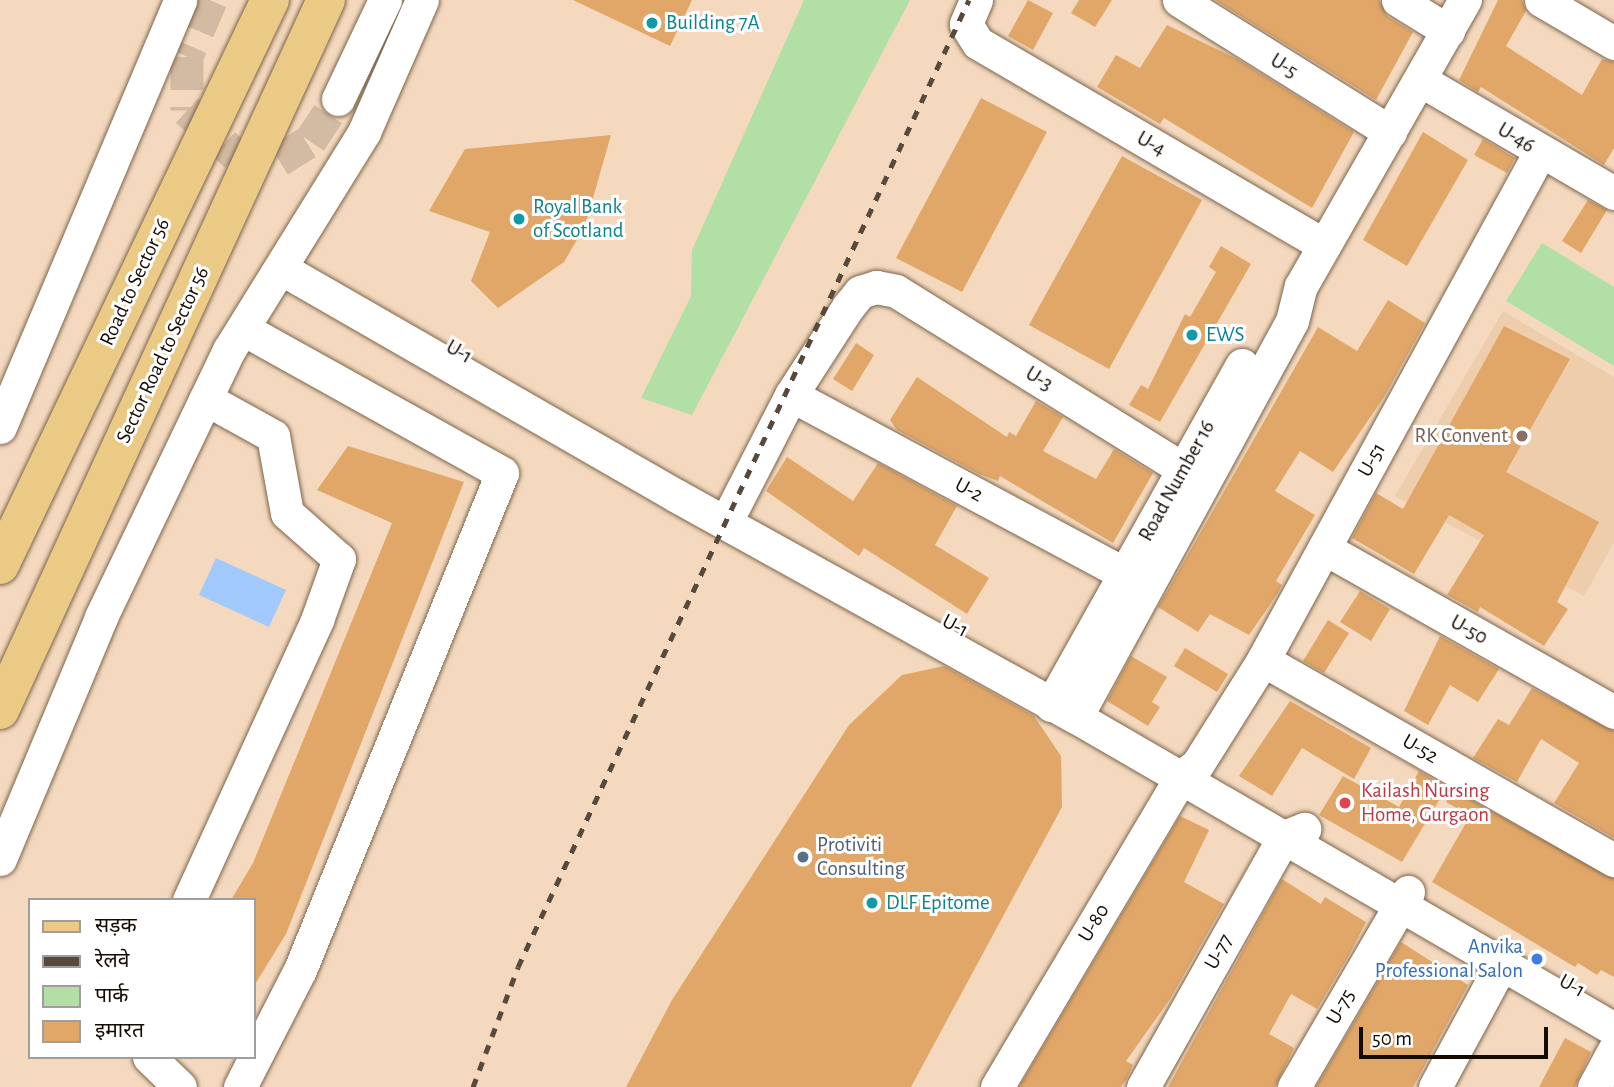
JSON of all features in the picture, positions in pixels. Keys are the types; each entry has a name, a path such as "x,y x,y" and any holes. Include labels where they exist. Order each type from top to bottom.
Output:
{"main road":[{"name":"Road to Sector 56","path":"0,565 270,0"},
{"name":"Sector Road to Sector 56","path":"0,710 326,0"}],"street":[{"path":"0,427 180,0"},
{"path":"338,99 385,0"},
{"path":"0,859 101,617 206,399 243,329 364,132 422,0"},
{"name":"U-4","path":"976,0 966,23 978,43 1324,245"},
{"name":"U-5","path":"1179,0 1390,132"},
{"path":"1398,0 1448,31"},
{"name":"Road Number 16","path":"1069,701 1194,475 1292,321 1301,286 1465,0"},
{"path":"1541,0 1614,43"},
{"name":"U-46","path":"1420,80 1614,193"},
{"name":"U-51","path":"1193,777 1263,660 1540,152"},
{"path":"286,262 1069,701"},
{"name":"U-1","path":"286,262 734,506 1069,701 1193,777 1294,833 1404,899 1501,965 1614,1029"},
{"name":"U-3","path":"791,394 860,292 876,287 895,291 1194,475"},
{"path":"243,329 502,472 300,970 256,1056"},
{"path":"734,506 791,394"},
{"name":"U-2","path":"791,394 1136,580"},
{"path":"190,898 317,620 339,559 287,513 273,436 206,399"},
{"name":"U-50","path":"1324,548 1614,712"},
{"name":"U-52","path":"1263,660 1614,860"},
{"name":"U-80","path":"997,1087 1193,777"},
{"name":"U-77","path":"1143,1087 1294,833"},
{"name":"U-1","path":"1404,899 1614,1009"},
{"name":"U-75","path":"1295,1087 1404,899"},
{"path":"1435,1087 1501,965"},
{"path":"1594,1087 1614,1050"},
{"path":"151,1059 180,1087"},
{"path":"240,1087 254,1059"}],"shaded area":[{"name":"RK Convent","path":"1503,311 1614,377 1614,543 1584,596 1395,496"}],"green space":[{"path":"804,0 910,0 692,415 641,398 691,296 692,250"},
{"path":"1542,243 1614,287 1614,366 1506,301"}],"water":[{"path":"216,558 286,590 269,627 199,595"}],"building":[{"name":"Building 7A","path":"573,0 692,0 670,46"},
{"path":"1028,0 1053,13 1033,50 1008,36"},
{"path":"1079,0 1112,0 1095,27 1071,13"},
{"path":"1215,0 1379,0 1387,16 1413,32 1376,100"},
{"path":"1498,0 1522,0 1526,11 1506,46 1582,95 1602,59 1614,62 1614,148 1604,165 1481,87 1478,92 1459,80"},
{"path":"1167,25 1237,59 1354,132 1312,208 1164,118 1160,124 1097,87 1116,55 1140,68"},
{"path":"981,98 1047,132 962,292 896,258"},
{"path":"1423,132 1468,160 1407,266 1363,240"},
{"name":"Royal Bank of Scotland","path":"611,135 585,226 564,262 498,308 471,281 490,232 429,211 465,149"},
{"path":"1483,139 1515,158 1507,173 1474,155"},
{"path":"1122,156 1202,200 1109,369 1029,325"},
{"path":"1588,200 1607,210 1581,253 1562,241"},
{"name":"EWS","path":"1221,246 1251,264 1160,422 1129,405 1141,385 1148,389 1185,314 1190,317 1216,272 1209,267"},
{"path":"1388,300 1425,323 1384,397 1333,472 1300,451 1275,491 1315,515 1276,581 1282,585 1278,593 1249,635 1210,614 1198,632 1158,607 1318,327 1357,351"},
{"path":"1504,326 1570,359 1506,472 1599,522 1557,602 1568,609 1544,646 1480,607 1478,612 1447,595 1484,535 1449,515 1414,574 1352,538 1376,493 1403,509"},
{"path":"856,343 874,355 852,391 833,379"},
{"path":"917,377 1007,437 1009,432 1016,436 1036,401 1063,417 1043,451 1096,479 1114,449 1153,473 1113,543 1000,476 998,481 979,474 897,430 890,420"},
{"path":"348,446 464,482 286,934 256,983 256,898 232,898 253,863 392,523 317,490"},
{"path":"787,457 853,501 878,463 957,506 935,545 989,578 967,614 864,548 859,556 766,491"},
{"path":"1360,591 1390,609 1371,641 1340,622"},
{"path":"1328,620 1349,633 1324,673 1303,661"},
{"path":"1440,636 1499,669 1478,702 1450,685 1428,725 1404,711"},
{"path":"1185,648 1228,674 1217,692 1174,666"},
{"path":"1131,656 1167,677 1152,702 1160,707 1148,726 1107,701"},
{"name":"DLF Epitome","path":"944,666 1034,716 1061,756 1062,807 911,1087 626,1087 672,1000 849,725 902,675"},
{"path":"1532,688 1614,731 1614,838 1554,803 1579,763 1541,739 1517,782 1473,758 1498,719 1509,725"},
{"path":"1290,701 1371,748 1354,779 1302,748 1272,796 1239,776"},
{"path":"1419,771 1447,787 1402,862 1319,815 1343,776 1399,807"},
{"path":"1453,790 1614,879 1614,977 1601,970 1597,975 1578,963 1575,967 1432,882 1470,816 1446,802"},
{"path":"1180,816 1209,830 1184,882 1224,904 1170,999 1126,1061 1133,1065 1126,1080 1121,1087 1019,1087"},
{"path":"1282,879 1321,904 1325,897 1366,922 1349,955 1317,1009 1291,994 1269,1034 1294,1048 1275,1087 1168,1087"},
{"path":"1401,942 1468,985 1413,1087 1316,1087"},
{"path":"1565,1038 1591,1052 1575,1087 1539,1087"}],"tunnel":[{"path":"211,0 187,56 187,110 236,155 279,160 310,141 338,99"}],"railway":[{"path":"473,1087 518,967 969,0"}],"place":[{"name":"Building 7A","path":"652,23"},
{"name":"Royal Bank of Scotland","path":"519,219"},
{"name":"EWS","path":"1192,335"},
{"name":"RK Convent","path":"1522,436"},
{"name":"Kailash Nursing Home, Gurgaon","path":"1345,803"},
{"name":"Protiviti Consulting","path":"803,857"},
{"name":"DLF Epitome","path":"872,903"},
{"name":"Anvika Professional Salon","path":"1537,959"}]}
